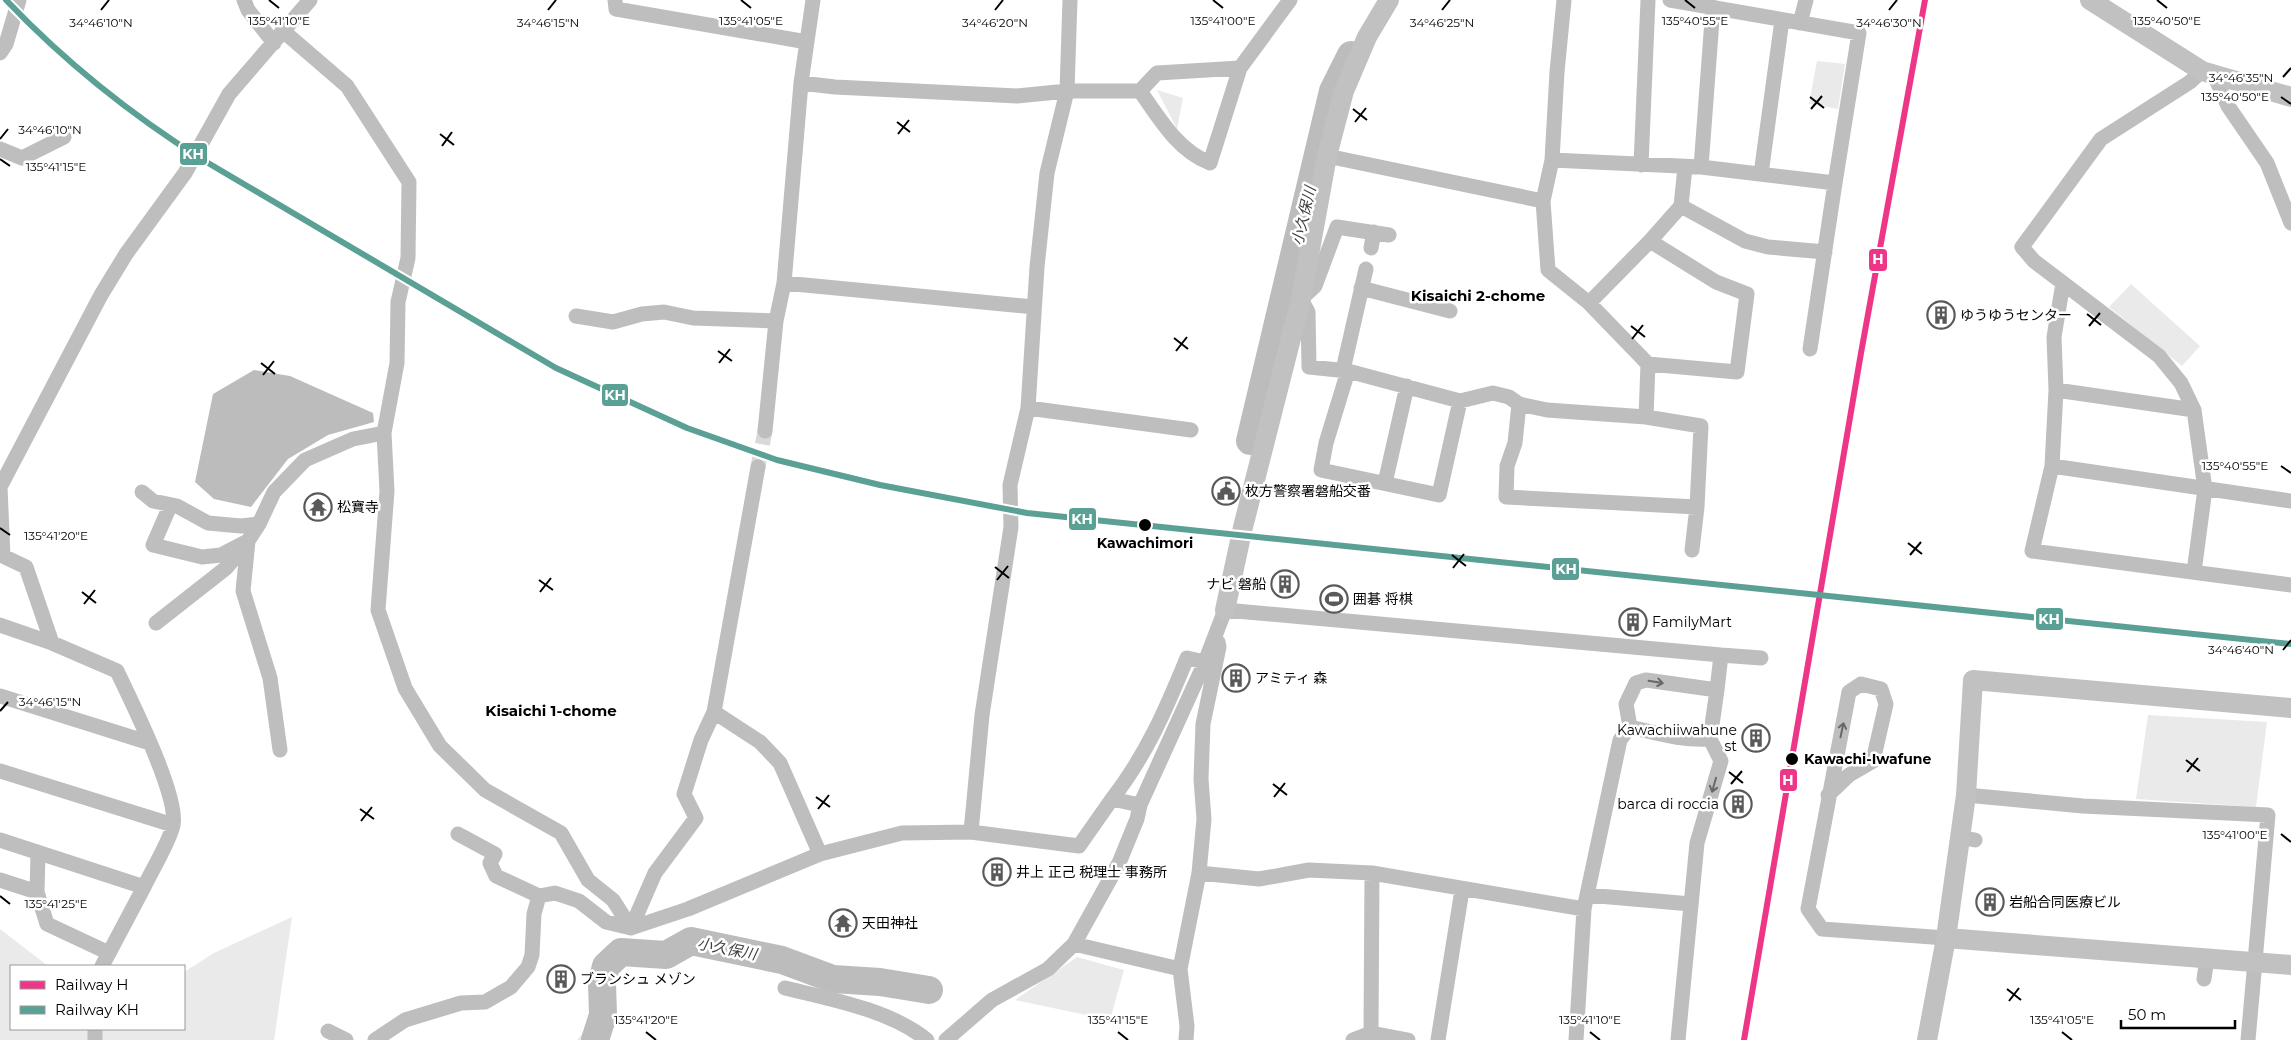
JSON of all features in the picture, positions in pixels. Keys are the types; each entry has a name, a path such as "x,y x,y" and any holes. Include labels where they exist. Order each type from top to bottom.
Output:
{"street":[{"path":"0,53 6,44 19,0"},
{"path":"244,0 248,10 274,43"},
{"path":"52,643 26,567 1,556 0,487 101,295 126,254 184,173 229,94 274,43 282,30 310,0"},
{"path":"615,0 616,9 807,42"},
{"path":"765,431 776,322 784,283 801,83 813,0"},
{"path":"971,832 982,715 1011,527 1010,485 1028,408 1034,307 1047,173 1066,91 1070,0"},
{"path":"1140,90 1168,130 1196,158 1210,164 1240,68 1290,0"},
{"path":"946,1040 992,1000 1048,969 1074,944 1119,863 1138,820 1140,805 1205,662 1225,610 1243,527 1301,299 1327,156 1344,91 1367,37 1389,0"},
{"path":"1564,0 1556,72 1552,160 1543,201 1548,270 1588,303 1648,364 1738,372 1746,294 1716,282 1650,242"},
{"path":"1641,164 1648,0"},
{"path":"1670,0 1859,33 1810,349"},
{"path":"1800,23 1806,0"},
{"path":"2090,0 2208,73 2291,97"},
{"path":"1701,167 1713,7"},
{"path":"1761,174 1782,20"},
{"path":"282,30 347,86 409,182 408,258 398,302 397,363 384,433 387,491 378,610 405,688 440,746 485,790 561,833 588,880 613,900 631,928"},
{"path":"801,83 835,87 1017,96 1066,91 1140,90 1157,73 1240,68"},
{"path":"2208,73 2267,163 2291,223"},
{"path":"2194,572 2205,489 2194,410 2181,383 2159,356 2034,262 2022,247 2101,139 2190,82 2208,73"},
{"path":"0,149 22,158 64,137"},
{"path":"1327,156 1543,201"},
{"path":"1552,160 1701,167 1835,183"},
{"path":"1588,303 1650,242 1681,206 1685,167"},
{"path":"1681,206 1745,241 1768,247 1825,252"},
{"path":"1301,299 1315,286 1338,227 1382,233 1371,248"},
{"path":"1366,269 1346,370 1326,443 1321,470 1440,495 1460,401"},
{"path":"784,283 1034,307"},
{"path":"2062,284 2054,337 2056,390 2052,466 2032,551 2291,585"},
{"path":"1361,288 1450,311"},
{"path":"1301,299 1308,312 1309,367 1346,370 1460,401 1493,393 1509,397 1519,404 1547,410 1646,417 1701,426 1697,507 1692,550"},
{"path":"576,316 613,322 642,314 664,312 693,318 776,322"},
{"path":"1646,417 1648,364"},
{"path":"1385,483 1407,386"},
{"path":"2056,390 2194,410"},
{"path":"1519,404 1515,443 1507,466 1506,497 1697,507"},
{"path":"1028,408 1191,430"},
{"path":"156,623 226,568 248,542 274,492 305,460 353,439 384,433"},
{"path":"2052,466 2291,502"},
{"path":"631,928 655,873 696,818 684,794 701,740 714,712 758,467"},
{"path":"142,492 153,501 177,506 208,523 241,526 259,524"},
{"path":"170,506 153,545 202,557 221,555 248,542"},
{"path":"248,542 244,591 270,678 280,750"},
{"path":"1225,610 1761,658"},
{"path":"0,625 52,643 117,671 150,743 173,808 173,825 144,888 105,959 47,924 37,892 38,852"},
{"path":"1186,1040 1187,1026 1180,969 1199,873 1204,819 1201,779 1203,724 1219,647 1216,634"},
{"path":"1678,1040 1697,844 1720,761 1710,739 1721,655"},
{"path":"458,834 495,854 490,863 496,876 539,896 555,893 578,901 606,922 631,928 688,909 820,854 902,832 971,832 1079,846 1112,798 1134,771 1162,719 1187,658 1205,662"},
{"path":"1576,1040 1585,902 1620,740 1630,727 1626,704 1636,683 1646,680 1716,690"},
{"path":"1927,1040 1967,838 1966,795 1973,680 2291,708"},
{"path":"1828,795 1849,775 1873,761 1886,704 1881,689 1861,684 1849,692 1828,795 1808,909 1822,929 2291,965"},
{"path":"0,696 150,743"},
{"path":"714,712 760,742 780,763 820,854"},
{"path":"1630,727 1677,738 1710,739"},
{"path":"0,771 173,825"},
{"path":"1966,795 2083,806 2268,815 2248,1040"},
{"path":"1112,798 1140,805"},
{"path":"0,840 144,888"},
{"path":"1199,873 1259,879 1309,870 1372,873 1462,890 1585,902 1691,904"},
{"path":"1371,1033 1372,873"},
{"path":"0,880 37,892"},
{"path":"1438,1040 1462,890"},
{"path":"375,1040 405,1020 461,1003 485,1002 511,987 528,967 532,955 534,914 539,896"},
{"path":"1074,944 1180,969"},
{"path":"2204,979 2207,958"},
{"path":"784,988 849,1004 914,1029 927,1040"},
{"path":"328,1031 346,1040"},
{"path":"1353,1040 1371,1033 1408,1040"}],"shaded area":[{"path":"1817,61 1845,64 1838,109 1809,104"},
{"path":"1157,90 1183,98 1177,129"},
{"path":"2131,284 2200,346 2182,366 2109,307"},
{"path":"254,370 290,376 373,413 374,422 328,435 288,459 251,507 214,499 195,482 213,394"},
{"path":"2148,715 2267,722 2256,807 2136,799"},
{"path":"292,917 274,1040 0,1040 0,929 47,965 10,965 10,1030 185,1030 185,971 214,953"},
{"path":"1077,957 1124,970 1110,1020 1015,1000"},
{"path":"593,1022 605,1040 577,1040"}],"waterway":[{"name":"小久保川","path":"1250,441 1333,91 1351,55"},
{"name":"小久保川","path":"595,1040 603,1015 602,983 606,966 621,952 666,955 691,941 782,960 833,979 880,982 929,990"}],"tunnel":[{"path":"758,467 765,431"}],"rail line":[{"name":"KH","path":"6,0 51,45 99,86 124,106 203,160 556,368 687,428 777,460 880,485 1027,513 2291,644"},
{"name":"H","path":"1744,1040 1861,353 1925,0"}],"place":[{"name":"ゆうゆうセンター","path":"1941,315"},
{"name":"枚方警察署磐船交番","path":"1226,491"},
{"name":"松寶寺","path":"318,507"},
{"name":"Kawachimori","path":"1145,525"},
{"name":"ナビ 磐船","path":"1285,584"},
{"name":"囲碁 将棋","path":"1334,599"},
{"name":"FamilyMart","path":"1633,622"},
{"name":"アミティ 森","path":"1236,678"},
{"name":"Kawachiiwahune st","path":"1756,738"},
{"name":"Kawachi-Iwafune","path":"1792,759"},
{"name":"barca di roccia","path":"1738,804"},
{"name":"井上 正己 税理士 事務所","path":"997,872"},
{"name":"岩船合同医療ビル","path":"1990,902"},
{"name":"天田神社","path":"843,923"},
{"name":"ブランシュ メゾン","path":"561,979"}],"district":[{"name":"Kisaichi 2-chome","path":"1478,296"},
{"name":"Kisaichi 1-chome","path":"551,711"}]}
